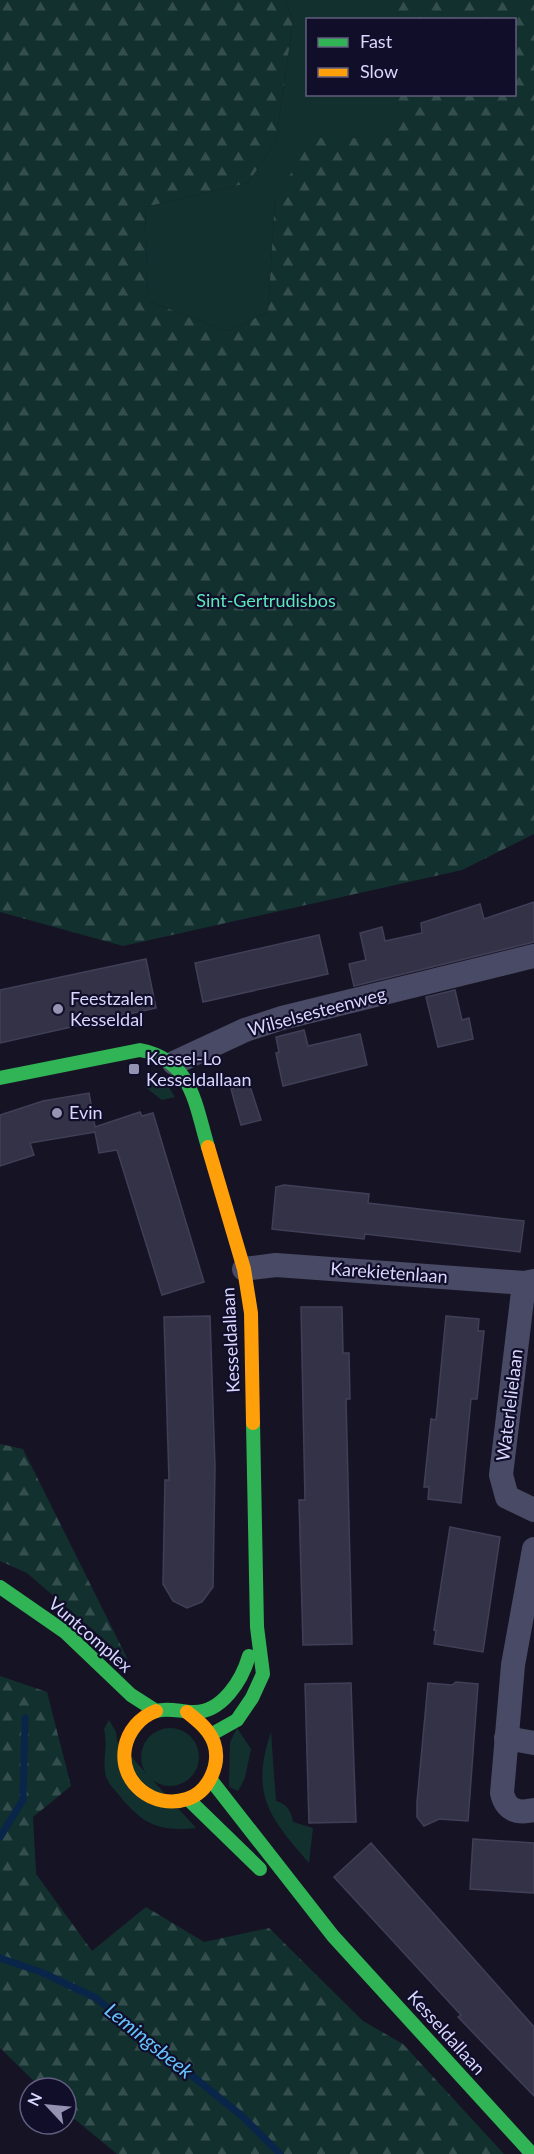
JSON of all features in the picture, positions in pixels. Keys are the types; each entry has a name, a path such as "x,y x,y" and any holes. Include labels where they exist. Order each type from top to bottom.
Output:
{"street":[{"name":"Wilselsesteenweg","path":"174,1063 245,1030 282,1018 534,956"},
{"path":"0,1078 140,1050 159,1053 174,1063"},
{"name":"Kesseldallaan","path":"174,1063 182,1071 192,1092 244,1269 251,1313 257,1627 264,1660 263,1674 252,1698 237,1720 212,1734"},
{"name":"Karekietenlaan","path":"244,1269 276,1265 529,1282"},
{"name":"Waterlelielaan","path":"529,1282 501,1475 507,1497 534,1510"},
{"path":"534,1549 513,1665 502,1793 505,1804 512,1810 524,1813 534,1810"},
{"name":"Vuntcomplex","path":"0,1587 65,1632 131,1695 156,1712"},
{"name":"Vuntcomplex","path":"6,1609 21,1619"},
{"name":"Kesseldallaan","path":"156,1712 172,1709 187,1712 204,1711 219,1701 238,1682 247,1666 257,1627"},
{"path":"156,1712 135,1726 128,1738 124,1755 126,1769 139,1790 158,1800 174,1802 188,1799 211,1780 217,1760 216,1745 212,1734 200,1719 187,1712"},
{"path":"120,1717 125,1725 128,1738"},
{"path":"506,1738 534,1743"},
{"name":"Kesseldallaan","path":"211,1780 333,1936"},
{"name":"Kesseldallaan","path":"188,1799 333,1936 532,2154"}],"green space":[{"name":"Sint-Gertrudisbos","path":"0,0 285,0 293,21 276,141 248,183 145,207 148,301 227,331 268,312 275,199 313,138 393,138 393,96 516,96 516,18 393,18 393,0 534,0 534,834 462,870 123,946 0,912"},
{"path":"285,0 393,0 393,18 306,18 306,96 393,96 393,138 275,199 268,312 227,331 148,301 145,207 248,183 276,141 293,21"},
{"path":"150,1074 168,1086 175,1097 162,1100 145,1087"},
{"path":"0,1444 23,1449 128,1660 27,1573 0,1561"},
{"path":"0,1676 47,1692 71,1786 33,1817 36,1874 92,1951 146,1907 204,1942 269,1928 363,2021 403,2044 504,2154 117,2154 78,2122 78,2076 29,2076 0,2048"},
{"path":"109,1720 116,1732 117,1741 196,1828 172,1829 152,1824 127,1805 112,1787 105,1774 104,1729"},
{"path":"164,1728 176,1728 191,1736 199,1751 199,1763 191,1778 176,1786 164,1786 149,1778 141,1763 141,1751 149,1736"},
{"path":"237,1728 251,1749 245,1778 238,1791 229,1787 230,1742"},
{"path":"271,1732 276,1801 288,1808 293,1822 313,1828 309,1863 283,1832 267,1804 262,1772"}],"building":[{"path":"534,902 534,942 354,986 349,964 366,960 360,933 382,927 385,941 422,933 421,923 480,904 484,919"},
{"path":"319,935 328,974 203,1002 195,963"},
{"name":"Feestzalen Kesseldal","path":"146,959 156,1008 0,1043 0,990"},
{"path":"455,990 462,1020 469,1018 473,1039 438,1047 426,997"},
{"path":"304,1030 308,1046 360,1034 367,1065 283,1086 276,1053 279,1052 276,1037"},
{"path":"248,1080 261,1120 241,1125 231,1089"},
{"path":"89,1093 95,1127 140,1112 142,1116 153,1113 204,1282 162,1295 117,1150 99,1153 95,1132 30,1143 34,1155 0,1166 0,1115 43,1101"},
{"path":"284,1185 369,1194 368,1203 524,1221 520,1252 365,1234 364,1239 272,1229 276,1187"},
{"path":"301,1307 342,1307 343,1353 349,1353 350,1399 346,1399 352,1644 303,1645 299,1500 305,1500"},
{"path":"210,1316 215,1467 213,1587 202,1602 187,1608 173,1601 163,1584 165,1480 169,1480 164,1317"},
{"path":"446,1316 479,1319 478,1331 484,1331 477,1399 471,1399 461,1503 428,1499 429,1487 424,1487 431,1419 436,1420"},
{"path":"450,1527 500,1537 483,1652 434,1644 436,1631 434,1630"},
{"path":"456,1682 478,1684 468,1821 439,1819 424,1826 417,1817 417,1802 428,1683 452,1685"},
{"path":"351,1683 356,1822 309,1823 305,1684"},
{"path":"473,1839 534,1843 534,1893 470,1889"},
{"path":"371,1843 534,2027 534,2096 458,2017 461,2015 334,1877"}],"waterway":[{"path":"0,1837 23,1800 25,1718"},
{"name":"Lemingsbeek","path":"0,1958 41,1972 96,1998 242,2116 280,2154"}],"traffic: fast":[{"path":"0,1078 140,1050 157,1055 171,1063 189,1086 208,1147"},
{"path":"212,1734 237,1720 252,1698 263,1674 257,1627 253,1423"},
{"path":"0,1587 65,1632 131,1695 156,1711"},
{"path":"156,1711 193,1712 213,1707 222,1701 236,1685 249,1656"},
{"path":"211,1780 333,1936 532,2154"},
{"path":"188,1799 260,1869"}],"traffic: slow":[{"path":"208,1147 244,1269 251,1313 253,1423"},
{"path":"156,1711 145,1717 132,1730 125,1748 125,1761 133,1782 141,1791 163,1801 187,1799 195,1795 207,1784 214,1768 216,1760 214,1743 203,1726 187,1712"}],"place":[{"name":"Feestzalen Kesseldal","path":"58,1009"},
{"name":"Kessel-Lo Kesseldallaan","path":"134,1069"},
{"name":"Evin","path":"57,1113"}]}
